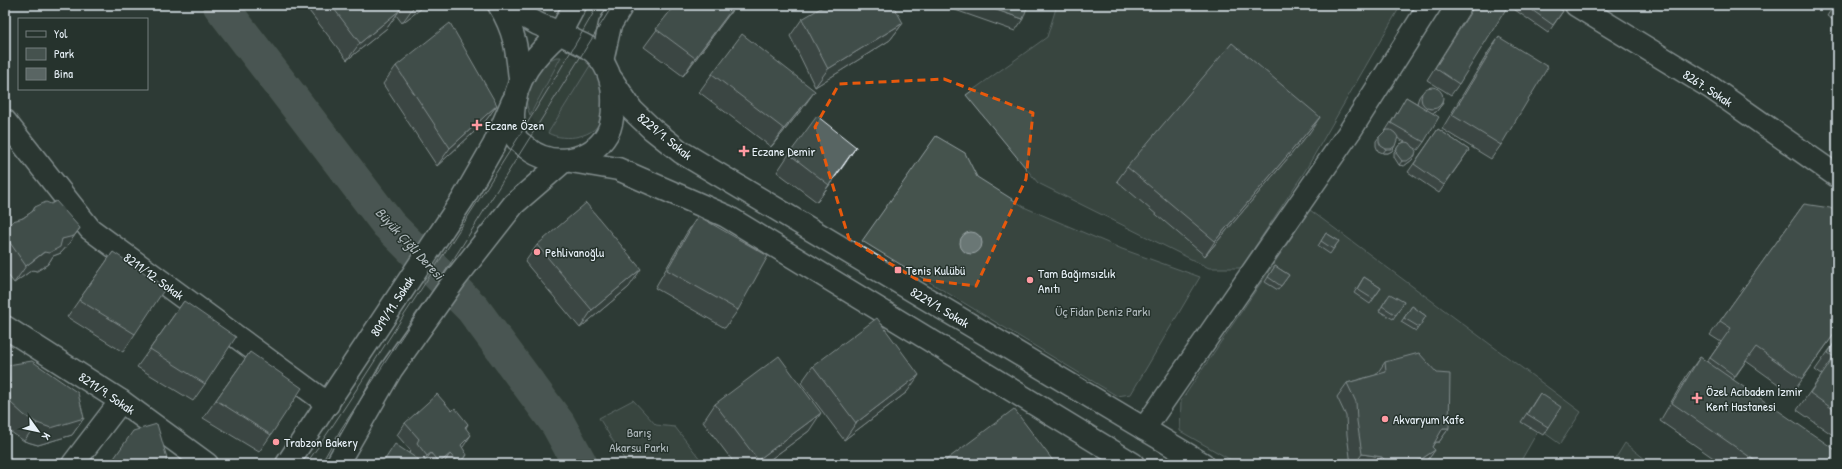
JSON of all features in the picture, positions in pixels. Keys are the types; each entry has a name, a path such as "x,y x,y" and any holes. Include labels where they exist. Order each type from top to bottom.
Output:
{"street":[{"path":"499,5 507,17 515,40 520,79"},
{"path":"337,464 391,370 456,278 514,204 565,160 581,156 596,147 606,134 613,117 612,80 602,61 587,47 560,33 538,24 504,5"},
{"path":"575,5 560,33 540,50 520,79 513,102 513,123 516,139 533,153 548,159 565,160 618,169 726,216 1133,464"},
{"path":"602,61 610,25 622,5"},
{"path":"1144,429 1350,131 1430,5"},
{"name":"8267. Sokak","path":"1576,5 1710,87 1837,176"},
{"name":"8229/1. Sokak","path":"612,80 632,110 680,152 1203,464"},
{"name":"8019/11. Sokak","path":"287,464 463,199 494,145 513,102"},
{"name":"8211/12. Sokak","path":"5,121 90,229 328,404"},
{"name":"8211/9. Sokak","path":"5,326 121,401 207,464"},
{"path":"73,464 121,401"}],"highlighted area":[{"path":"944,79 1033,113 1026,179 976,286 916,279 849,239 815,127 839,84"}],"shaded area":[{"path":"567,56 578,58 591,64 548,133 537,126 530,115 561,57"},
{"path":"971,232 979,235 982,243 979,251 971,254 963,251 960,243 963,235"}],"green space":[{"path":"1057,5 1401,5 1305,171 1241,268 1209,268 1038,183 966,95 1047,37"},
{"path":"556,57 561,57 530,115 526,97 530,80 541,67"},
{"path":"591,64 603,77 603,114 599,125 586,134 579,136 562,137 548,133"},
{"name":"Üç Fidan Deniz Parkı","path":"936,136 965,153 977,177 1026,208 1122,249 1200,277 1131,394 1117,396 862,241"},
{"path":"1310,210 1581,412 1560,444 1539,429 1519,464 1238,464 1180,431 1181,401"},
{"name":"Barış Akarsu Parkı","path":"633,400 656,425 675,427 704,464 627,464 599,418"},
{"path":"1625,443 1651,464 1612,464"}],"building":[{"path":"331,5 396,5 400,10 360,43"},
{"path":"675,5 735,5 695,58 656,29"},
{"path":"826,5 893,5 903,23 828,69 802,19"},
{"path":"982,5 1028,5 1023,19"},
{"path":"1475,5 1500,5 1506,9 1459,84 1435,68"},
{"path":"1525,5 1555,5 1563,11 1553,25"},
{"path":"450,23 497,105 450,148 396,66"},
{"path":"742,34 815,91 784,129 712,74"},
{"path":"1499,37 1548,67 1501,145 1452,115"},
{"path":"1232,43 1320,117 1215,241 1127,167"},
{"path":"1428,87 1436,87 1443,94 1443,102 1436,109 1428,109 1421,102 1421,94"},
{"path":"1406,97 1439,117 1424,142 1391,123"},
{"path":"817,116 856,147 829,185 789,154"},
{"path":"1438,129 1469,150 1444,185 1414,164"},
{"path":"1386,130 1391,130 1398,137 1395,146 1391,149 1386,149 1381,146 1379,142 1379,137"},
{"path":"1405,142 1410,143 1416,151 1415,155 1407,161 1402,161 1396,153 1400,144"},
{"path":"56,201 80,228 74,236 62,239 60,247 49,253 44,252 26,266 6,237 7,228 13,221 23,218 33,211 35,207 46,202 51,204"},
{"path":"586,203 641,269 592,310 537,245"},
{"path":"1804,204 1830,208 1837,212 1837,330 1802,379 1756,347 1735,376 1710,358 1731,328 1720,321"},
{"path":"698,216 768,256 738,310 667,270"},
{"path":"1326,233 1339,241 1333,249 1321,241"},
{"path":"113,252 166,287 135,334 79,300"},
{"path":"1275,266 1289,275 1281,286 1268,277"},
{"path":"1364,277 1381,288 1373,299 1357,289"},
{"path":"1390,294 1404,302 1396,315 1382,306"},
{"path":"184,301 236,337 205,384 150,349"},
{"path":"1412,306 1426,316 1419,327 1404,318"},
{"path":"877,318 919,375 856,423 813,366"},
{"path":"1837,339 1837,412 1810,393 1834,357 1828,353"},
{"path":"250,352 302,388 271,435 216,400"},
{"path":"1419,353 1437,373 1450,374 1449,428 1443,428 1432,447 1435,450 1414,464 1388,464 1382,457 1362,454 1356,402 1347,383 1386,372 1385,362"},
{"path":"779,356 821,413 758,460 715,404"},
{"path":"1700,357 1837,451 1837,464 1760,464 1672,403"},
{"path":"32,361 78,393 84,418 51,428 37,423 24,415 11,403 8,365"},
{"path":"1540,393 1561,407 1548,427 1527,414"},
{"path":"437,394 452,411 455,408 468,424 465,427 471,435 461,445 467,455 458,463 450,454 439,463 431,453 427,456 417,443 419,439 405,423"},
{"path":"1014,409 1054,462 1052,464 949,464 946,460"},
{"path":"157,424 167,458 165,464 110,464 133,431"},
{"path":"395,444 425,464 382,464"}],"waterway":[{"name":"Büyük Çiğli Deresi","path":"220,5 388,224 473,309 558,424 580,464"}],"tram line":[{"path":"306,464 486,189 532,116 598,5"},
{"path":"321,464 341,429 460,249 613,5"}],"place":[{"name":"Eczane Özen","path":"477,125"},
{"name":"Eczane Demir","path":"744,151"},
{"name":"Pehlivanoğlu","path":"537,252"},
{"name":"Tenis Kulübü","path":"898,270"},
{"name":"Tam Bağımsızlık Anıtı","path":"1030,280"},
{"name":"Özel Acıbadem İzmir Kent Hastanesi","path":"1697,398"},
{"name":"Akvaryum Kafe","path":"1385,419"},
{"name":"Trabzon Bakery","path":"276,442"}]}
